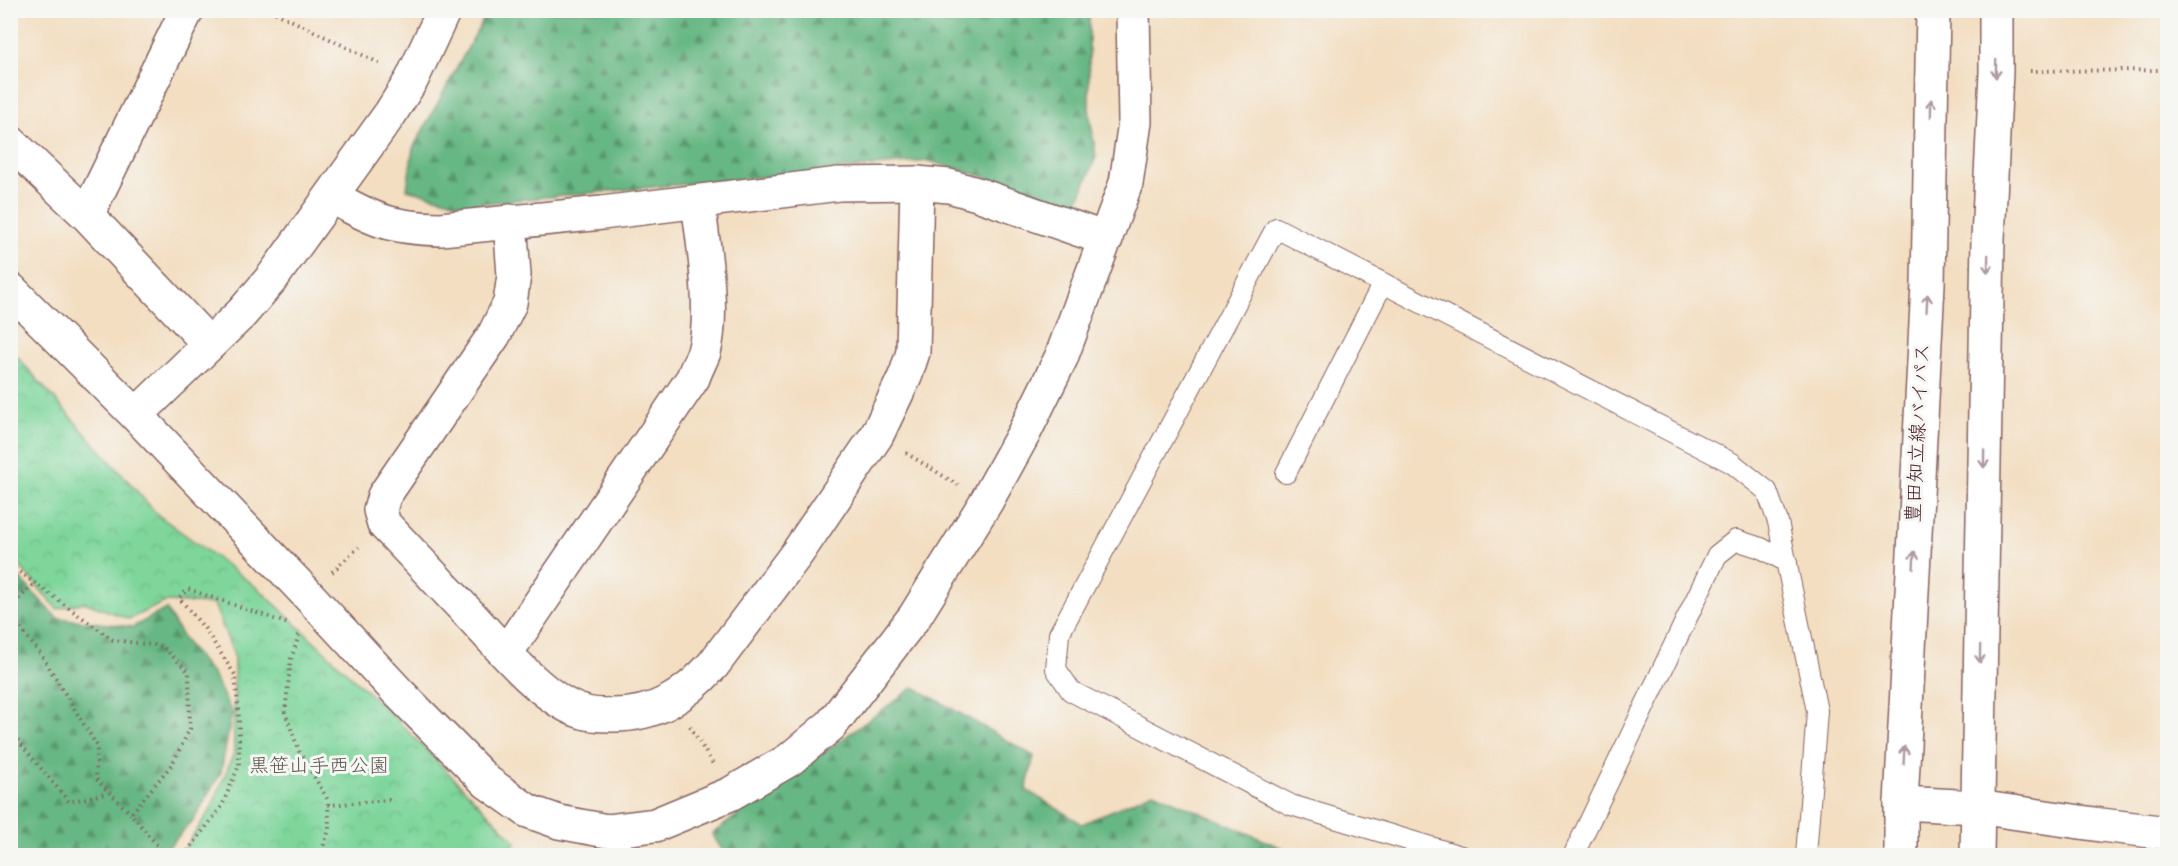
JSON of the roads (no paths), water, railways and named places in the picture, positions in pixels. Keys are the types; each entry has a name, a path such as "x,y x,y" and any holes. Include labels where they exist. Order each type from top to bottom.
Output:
{"street":[{"path":"87,215 187,10"},
{"path":"136,415 242,313 272,278 390,114 412,79 444,10"},
{"path":"10,289 136,415 399,693 487,782 528,811 559,822 598,830 621,842 655,825 730,794 789,760 831,725 915,616 986,502 1024,433 1061,358 1126,183 1135,122 1133,10"},
{"name":"豊田知立線バイパス","path":"1901,855 1901,803 1928,284 1933,10"},
{"path":"1977,855 1988,239 1996,72 1996,10"},
{"path":"10,142 87,215 209,344"},
{"path":"331,196 364,215 384,223 416,228 467,227 839,184 917,183 949,186 987,196 1106,239"},
{"path":"510,221 514,275 510,303 494,335 384,496 380,510 384,524 506,653 546,691 583,712 620,715 644,713 675,700 701,679 713,665 798,552 877,435 906,374 913,352 917,183"},
{"path":"506,653 693,378 704,352 708,317 704,248 698,202"},
{"path":"1901,803 1977,807 2168,833"}],"lane":[{"path":"1461,855 1291,805 1071,691 1056,669 1059,634 1276,228 1732,463 1767,490 1778,522 1817,711 1806,855"},
{"path":"1286,472 1383,283"},
{"path":"1573,855 1717,555 1736,540 1761,548 1786,562"}],"park label":[{"name":"黒笹山手西公園","path":"319,768"}]}
